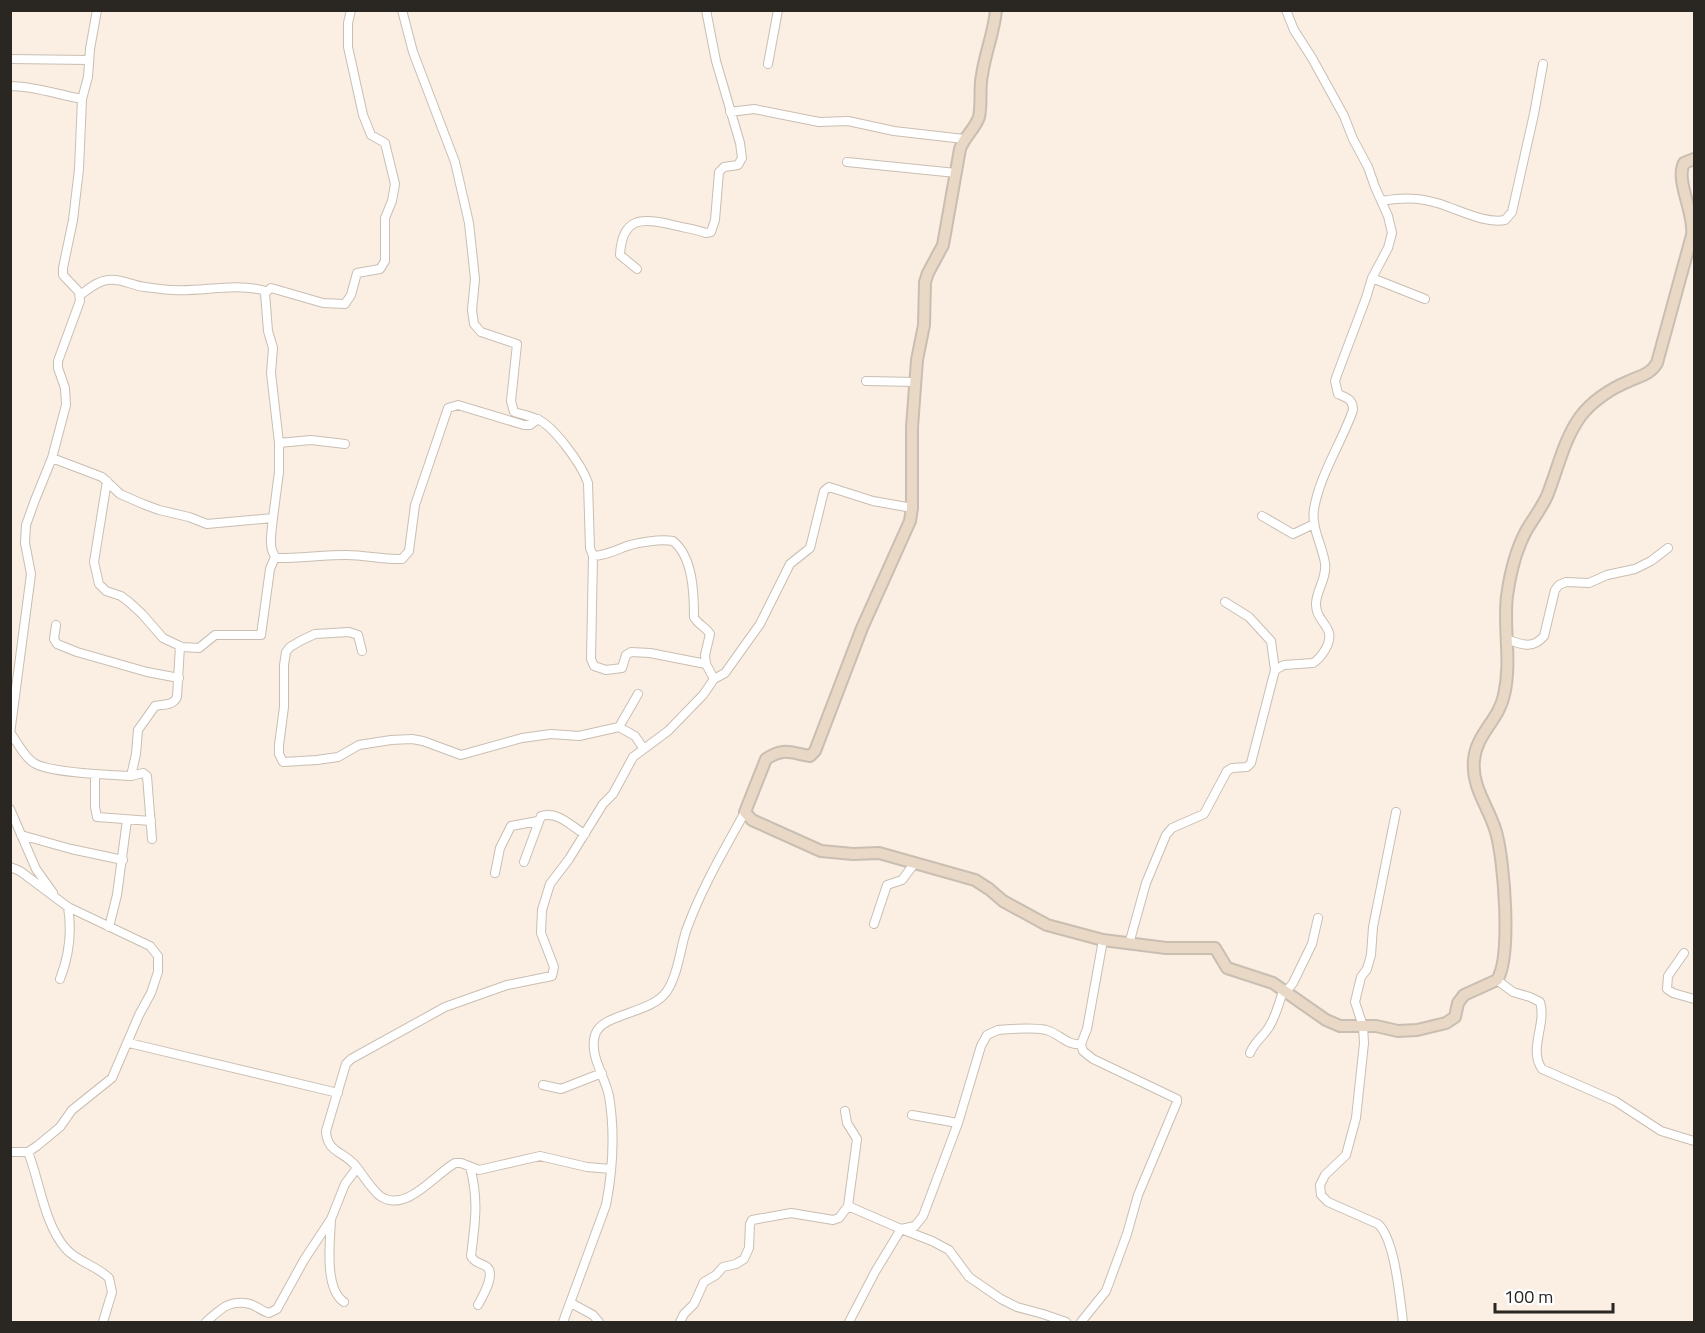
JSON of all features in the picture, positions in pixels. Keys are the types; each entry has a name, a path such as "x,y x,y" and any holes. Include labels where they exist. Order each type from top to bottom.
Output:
{"street":[{"path":"80,295 63,275 79,169 82,99 88,77 97,10"},
{"path":"152,839 147,776 142,773 131,776 95,775 39,766 33,763 11,734 31,574 25,543 26,525 52,458 66,405 65,388 58,361 80,295 99,282 117,280 140,287 173,291 221,286 256,288 266,291 271,288 323,303 345,304 351,295 355,274 380,269 384,265 385,218 394,192 394,175 385,143 373,138 363,115 348,47 348,23 351,10"},
{"path":"402,10 413,52 455,162 467,213 475,279 472,310 474,324 481,332 517,344 511,401 514,412 545,423 570,450 588,483 590,548 593,556 591,659 594,666 606,670 619,669 623,666 627,653 631,652 650,653 706,664"},
{"path":"637,269 620,255 622,239 627,228 636,222 651,220 706,233 712,230 719,172 724,167 738,165 742,159 742,148 730,112 706,10"},
{"path":"768,64 778,10"},
{"path":"563,1323 606,1205 611,1170 613,1128 609,1096 595,1050 596,1032 600,1026 608,1022 646,1008 662,998 666,992 687,930 719,859 745,812 766,759 786,751 810,756 815,751 862,628 910,520 912,427 917,360 924,325 926,282 928,273 943,245 960,148 979,116 982,73 990,46 996,10"},
{"path":"1275,670 1284,665 1313,663 1323,653 1330,639 1330,632 1317,612 1316,602 1323,581 1325,564 1314,524 1314,506 1353,410 1353,403 1350,399 1338,394 1335,381 1372,278 1392,240 1388,216 1344,116 1294,30 1286,10"},
{"path":"10,59 90,60"},
{"path":"1382,201 1408,197 1421,199 1491,220 1505,220 1512,212 1543,63"},
{"path":"10,86 33,87 82,99"},
{"path":"730,112 754,109 819,122 848,121 894,131 964,139"},
{"path":"745,812 752,820 820,851 853,854 879,853 975,880 1003,901 1036,921 1103,940 1166,948 1215,948 1227,968 1273,983 1333,1024 1407,1031 1431,1028 1455,1017 1458,1003 1464,995 1497,980 1503,968 1506,922 1499,847 1492,820 1474,782 1473,762 1479,738 1502,706 1509,667 1506,605 1515,559 1526,530 1548,493 1569,435 1581,417 1594,403 1627,381 1650,372 1657,363 1692,235 1693,219 1684,188 1682,170 1684,163 1695,159"},
{"path":"847,162 956,173"},
{"path":"1372,278 1425,299"},
{"path":"108,481 94,562 99,584 106,591 121,596 129,602 163,638 180,646 199,648 219,635 261,635 270,569 275,557 271,546 279,472 279,443 271,373 273,348 264,300 266,291"},
{"path":"866,381 916,382"},
{"path":"275,557 294,559 369,555 381,559 402,558 409,551 415,505 448,408 458,405 524,425 530,425 538,419"},
{"path":"279,443 311,440 345,444"},
{"path":"52,458 108,481 120,494 143,504 207,524 273,518"},
{"path":"611,1170 540,1156 479,1170 455,1163 415,1195 397,1201 380,1196 350,1159 330,1147 326,1139 330,1114 346,1064 351,1059 423,1017 474,995 507,985 552,976 554,967 550,952 541,937 544,902 550,884 620,782 633,757 668,731 703,695 714,679 725,673 760,624 790,564 810,548 824,491 829,487 836,488 873,501 912,508"},
{"path":"1262,516 1293,534 1314,524"},
{"path":"593,556 602,556 630,545 666,540 677,544 683,551 690,571 695,621 708,629 710,634 705,655 706,664 714,679"},
{"path":"1509,640 1524,646 1539,641 1544,636 1555,590 1559,585 1566,582 1589,583 1607,574 1635,569 1651,561 1668,548"},
{"path":"1130,944 1146,883 1166,835 1172,828 1195,820 1204,814 1227,771 1232,768 1247,767 1251,763 1275,670 1271,641 1249,617 1225,602"},
{"path":"56,624 54,639 57,644 147,672 179,678"},
{"path":"362,651 358,635 349,632 315,634 290,647 285,658 285,707 279,745 279,754 284,762 338,757 359,745 401,739 423,741 461,755 522,738 551,734 579,736 619,727 634,736 643,748"},
{"path":"131,776 138,730 155,706 175,701 179,678 180,646"},
{"path":"619,727 638,694"},
{"path":"95,775 95,813 97,817 151,821"},
{"path":"10,809 36,869 59,901"},
{"path":"1396,812 1373,927 1371,955 1361,977 1355,1002 1363,1026 1364,1043 1360,1091 1350,1142 1342,1161 1325,1175 1320,1190 1323,1198 1328,1202 1378,1224 1384,1229 1392,1250 1403,1323"},
{"path":"524,862 538,821 544,815 553,815 565,820 585,834"},
{"path":"109,927 123,860 127,820"},
{"path":"495,873 500,848 511,826 538,821"},
{"path":"21,836 123,860"},
{"path":"874,924 886,886 904,879 914,864"},
{"path":"10,867 31,878 68,907 144,942 153,948 158,956 158,972 151,993 112,1078 72,1110 60,1127 28,1152 10,1152"},
{"path":"60,979 65,968 70,936 68,907"},
{"path":"1250,1053 1257,1039 1270,1026 1283,991 1291,985 1312,944 1317,918"},
{"path":"1081,1323 1106,1291 1127,1234 1138,1195 1177,1102 1177,1099 1171,1095 1093,1059 1083,1051 1081,1044 1087,1029 1103,940"},
{"path":"1684,953 1668,976 1667,989 1672,993 1695,999"},
{"path":"1497,980 1513,992 1540,1002 1543,1016 1537,1058 1542,1069 1609,1097 1661,1131 1695,1141"},
{"path":"849,1323 865,1290 901,1230 915,1226 923,1216 958,1123 981,1046 987,1035 998,1030 1047,1030 1070,1043 1081,1044"},
{"path":"129,1042 338,1093"},
{"path":"543,1084 561,1089 602,1073"},
{"path":"680,1323 684,1314 694,1304 704,1282 716,1275 723,1267 736,1264 744,1259 749,1248 752,1220 791,1213 833,1220 839,1218 848,1206 857,1139 847,1124 845,1111"},
{"path":"912,1115 958,1123"},
{"path":"28,1152 47,1214 60,1241 73,1256 109,1278 111,1292 103,1323"},
{"path":"470,1167 475,1185 477,1216 471,1256 473,1261 488,1268 490,1272 478,1305"},
{"path":"206,1323 216,1311 225,1306 250,1304 263,1312 272,1312 277,1309 304,1260 331,1219 345,1185 357,1168"},
{"path":"848,1206 949,1250 969,1277 1001,1299 1017,1307 1066,1323"},
{"path":"331,1219 331,1275 338,1298 344,1302"},
{"path":"571,1303 593,1315 599,1323"}]}
